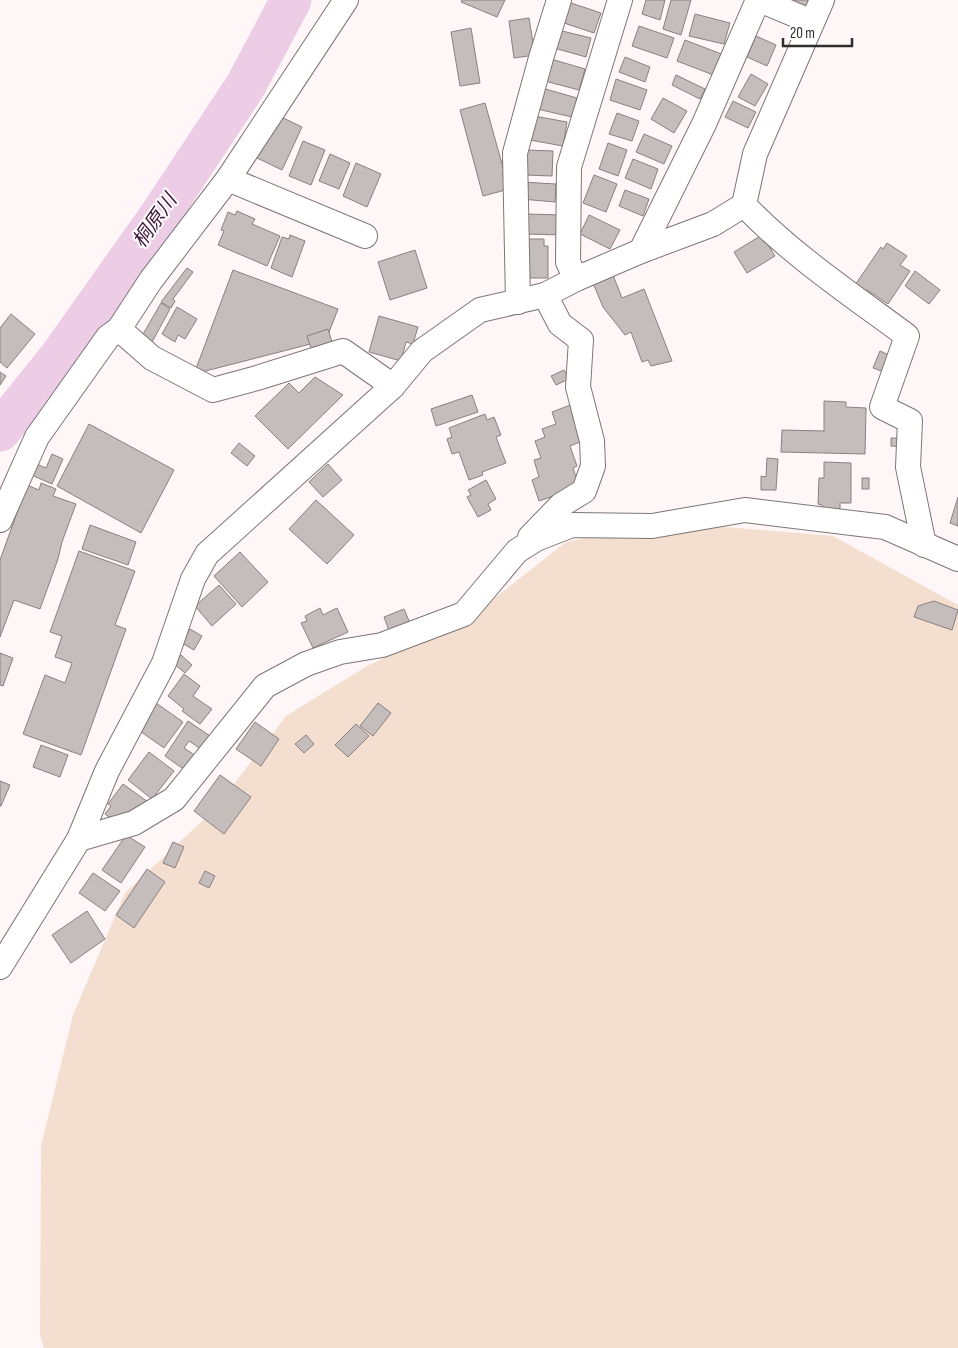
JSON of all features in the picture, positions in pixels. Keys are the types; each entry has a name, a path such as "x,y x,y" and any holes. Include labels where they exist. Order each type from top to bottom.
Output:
{"street":[{"path":"0,520 37,437 108,337 119,329 151,280 228,179 346,0"},
{"path":"518,302 515,153 559,0"},
{"path":"576,280 568,262 569,167 620,0"},
{"path":"641,251 704,124 759,0 812,22"},
{"path":"0,967 78,839 107,771 164,663 192,579 207,554 394,386 422,351 480,310 546,295 641,251 713,224 744,205 755,154 822,0"},
{"path":"228,179 365,236"},
{"path":"744,205 775,234 837,284 907,336 882,407 910,421 908,467 924,545"},
{"path":"78,839 134,823 174,798 265,686 306,664 340,652 382,645 464,614 517,551 561,506 584,491 593,466 592,440 578,387 581,340 560,324 546,295"},
{"path":"119,329 152,358 213,390 343,351 394,386"},
{"path":"517,551 536,539 572,525 652,526 745,510 885,527 958,559"}],"shaded area":[{"path":"665,522 833,536 958,605 958,1348 44,1348 40,1335 41,1146 73,1015 125,893 215,809 286,716 367,666 469,618 566,542"}],"building":[{"path":"462,0 505,0 497,17 461,2"},
{"path":"646,0 665,0 660,20 642,14"},
{"path":"671,0 691,0 681,35 663,29"},
{"path":"786,0 810,0 805,9"},
{"path":"571,3 601,13 594,33 564,23"},
{"path":"695,14 730,23 724,44 689,36"},
{"path":"529,18 535,55 514,58 509,21"},
{"path":"639,26 674,38 667,58 632,46"},
{"path":"471,28 480,83 460,86 451,32"},
{"path":"558,30 591,38 586,57 554,48"},
{"path":"756,36 776,45 767,66 747,57"},
{"path":"685,40 724,55 716,76 677,61"},
{"path":"625,57 650,67 645,82 619,72"},
{"path":"551,59 585,69 579,90 545,81"},
{"path":"751,74 768,84 755,106 738,97"},
{"path":"676,75 705,89 700,99 672,85"},
{"path":"616,79 647,90 640,110 610,100"},
{"path":"542,88 577,98 572,117 537,109"},
{"path":"663,98 687,111 674,133 651,119"},
{"path":"733,101 756,112 748,128 725,117"},
{"path":"485,103 509,189 483,196 460,110"},
{"path":"617,113 639,121 632,141 609,134"},
{"path":"275,114 302,127 282,170 255,157"},
{"path":"534,116 567,122 563,146 530,140"},
{"path":"644,134 672,146 664,164 636,152"},
{"path":"303,141 325,150 311,185 289,176"},
{"path":"608,143 627,150 618,176 599,169"},
{"path":"526,150 553,151 552,176 525,175"},
{"path":"330,154 350,163 339,189 319,181"},
{"path":"633,159 658,169 651,189 625,178"},
{"path":"356,163 381,174 367,207 343,196"},
{"path":"594,175 617,184 606,212 583,203"},
{"path":"522,182 556,184 555,202 521,199"},
{"path":"625,190 649,199 643,216 619,206"},
{"path":"237,211 255,219 252,224 280,236 267,266 218,245 224,231 221,230 228,212 235,215"},
{"path":"526,214 564,215 564,235 525,234"},
{"path":"589,215 620,230 610,249 580,234"},
{"path":"290,235 305,241 292,277 271,268 282,237 289,239"},
{"path":"762,235 775,256 747,273 734,252"},
{"path":"524,239 544,239 544,246 548,246 548,278 530,278 529,265 526,265"},
{"path":"887,243 907,256 900,265 910,271 888,304 867,290 865,292 855,285 881,247 883,249"},
{"path":"415,250 427,288 390,300 378,262"},
{"path":"187,268 193,272 173,299 175,301 171,308 161,302"},
{"path":"233,270 338,309 326,340 194,374"},
{"path":"915,271 940,290 929,304 905,286"},
{"path":"613,275 622,298 644,289 672,361 651,366 648,360 642,362 631,332 625,335 603,307 593,283"},
{"path":"161,303 170,309 152,342 142,336"},
{"path":"177,307 197,319 185,339 178,335 175,342 162,334"},
{"path":"11,314 35,334 7,368 0,362 0,328"},
{"path":"379,316 418,327 413,344 406,342 401,361 369,352"},
{"path":"328,329 332,342 311,348 307,336"},
{"path":"880,351 891,356 884,372 873,368"},
{"path":"564,370 569,379 556,385 551,376"},
{"path":"0,372 6,376 0,385"},
{"path":"315,377 343,395 288,449 255,416 289,383 299,393"},
{"path":"472,395 478,412 436,426 431,409"},
{"path":"824,401 846,402 846,407 866,408 865,454 781,452 782,430 824,431"},
{"path":"573,404 585,440 570,446 577,466 573,468 579,487 539,501 532,480 539,477 534,460 541,458 535,441 545,437 542,429 556,424 552,412"},
{"path":"485,414 487,420 494,417 501,435 496,437 506,463 482,472 483,475 469,480 459,452 452,454 447,439 452,437 449,428"},
{"path":"89,424 174,470 141,533 57,486"},
{"path":"891,438 907,438 907,447 891,446"},
{"path":"239,443 255,456 247,466 231,453"},
{"path":"52,454 63,459 52,484 27,473 32,462 46,468"},
{"path":"767,458 778,459 776,490 761,490 761,476 766,477"},
{"path":"824,462 851,463 851,503 840,503 840,511 822,511 822,505 818,504 819,478 824,478"},
{"path":"328,464 342,480 323,497 309,482"},
{"path":"862,478 869,478 869,489 862,489"},
{"path":"486,480 496,499 488,504 491,510 478,517 467,497 471,495 468,490"},
{"path":"41,483 56,489 53,496 76,504 40,609 14,600 0,637 0,560 27,485 39,490"},
{"path":"958,497 958,526 950,523"},
{"path":"316,500 354,535 327,564 289,529"},
{"path":"90,525 136,542 128,565 82,549"},
{"path":"79,551 135,571 115,625 126,629 81,755 23,734 45,675 65,683 72,663 55,657 62,636 50,632"},
{"path":"240,552 268,582 242,607 214,576"},
{"path":"219,585 236,604 212,626 195,606"},
{"path":"934,601 958,610 952,630 914,617 918,606"},
{"path":"320,608 323,615 337,608 348,632 313,648 301,623 307,621 305,616"},
{"path":"404,609 412,628 391,636 384,617"},
{"path":"190,629 202,636 194,650 182,643"},
{"path":"0,653 13,658 3,686 0,685"},
{"path":"181,655 192,665 185,673 174,664"},
{"path":"184,674 200,686 193,696 212,709 200,724 182,711 184,709 168,696"},
{"path":"156,703 183,722 164,748 137,729"},
{"path":"378,703 391,713 373,736 360,726"},
{"path":"188,721 213,738 204,751 189,741 184,748 199,758 189,773 165,756"},
{"path":"255,722 279,739 261,766 236,749"},
{"path":"356,724 369,736 348,757 335,745"},
{"path":"306,735 314,744 304,753 295,744"},
{"path":"41,745 68,755 60,777 33,767"},
{"path":"149,752 174,771 152,799 128,780"},
{"path":"220,775 251,797 224,834 194,811"},
{"path":"0,781 10,785 1,806 0,806"},
{"path":"123,784 148,802 116,822 105,814 111,806 108,804"},
{"path":"126,835 145,847 121,883 102,870"},
{"path":"173,842 184,847 175,868 163,863"},
{"path":"147,869 165,882 134,928 116,915"},
{"path":"205,871 215,876 209,888 199,883"},
{"path":"93,873 120,891 105,911 79,893"},
{"path":"87,911 105,939 71,963 52,935"}],"waterway":[{"name":"桐原川","path":"0,431 61,355 160,215 246,85 291,0"}]}
